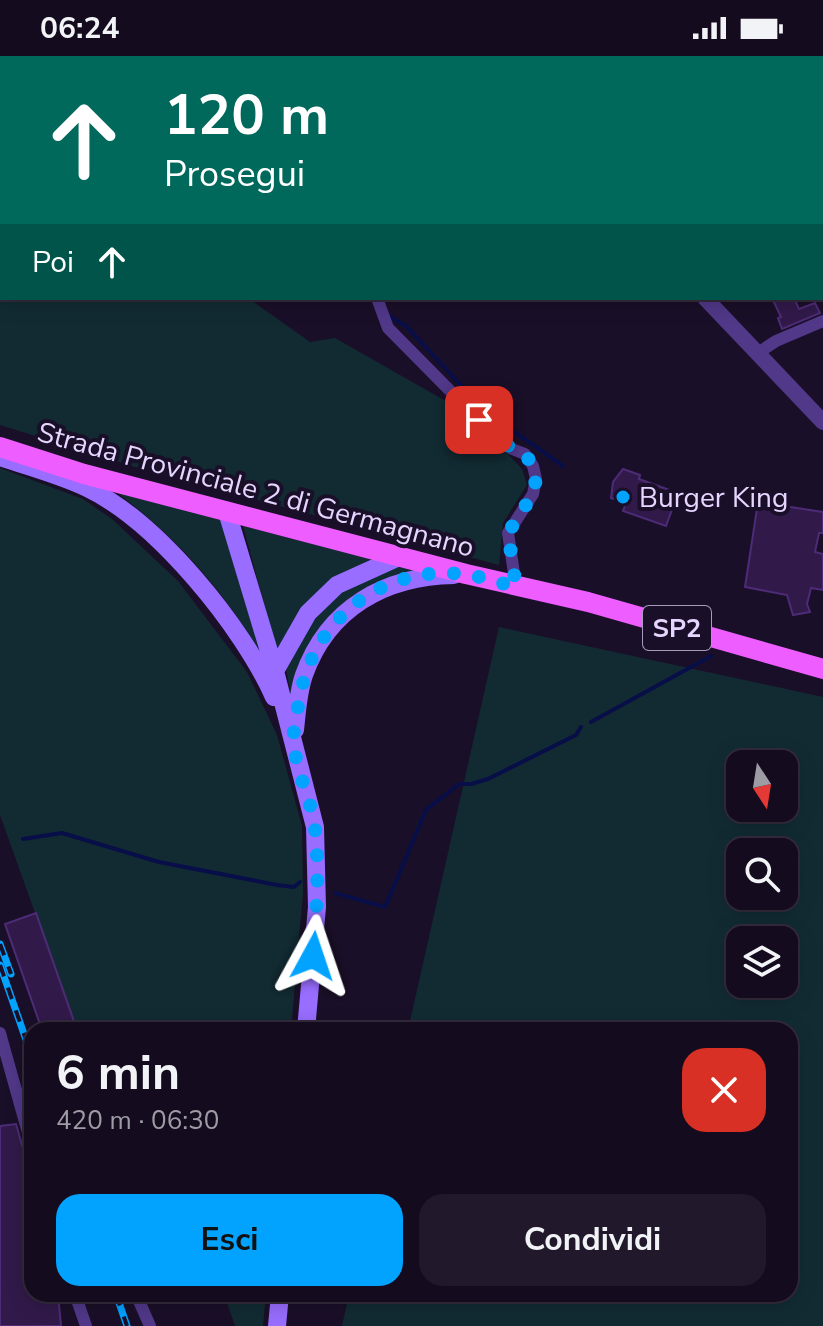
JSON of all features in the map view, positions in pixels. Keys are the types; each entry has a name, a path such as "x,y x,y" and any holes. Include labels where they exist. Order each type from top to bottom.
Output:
{"main road":[{"name":"Strada Provinciale 2 di Germagnano","path":"0,447 84,474 516,587 588,602 823,669"},
{"path":"0,457 87,488 123,508 172,555 222,612 247,648 268,685 294,745"},
{"path":"227,512 275,671 315,827 317,907 307,1022"},
{"path":"275,671 308,613 337,585 401,556"},
{"path":"294,745 303,676 320,640 341,614 362,598 394,583 428,575 466,574"},
{"path":"277,1326 279,1302"}],"street":[{"path":"378,300 388,328 479,420 512,449 525,454 533,466 536,479 533,494 508,533 516,587"},
{"path":"707,300 823,422"},
{"path":"758,353 776,341 823,321"},
{"path":"0,1033 24,1118"},
{"path":"78,1302 86,1326"},
{"path":"140,1302 150,1326"}],"shaded area":[{"path":"0,300 251,300 310,342 335,338 451,404 522,469 527,485 503,523 499,565 135,467 0,425"},
{"path":"0,468 83,499 112,519 178,581 247,672 277,735 302,826 303,893 292,1022 74,1022 0,815"},
{"path":"111,488 222,519 262,655 213,584 177,544"},
{"path":"243,526 371,559 333,580 277,651"},
{"path":"399,566 415,571 359,592 292,700 286,669 300,640 325,606 342,592"},
{"path":"499,627 823,697 823,1326 342,1326 347,1302 798,1302 798,1022 410,1022"},
{"path":"227,1302 265,1302 263,1326 235,1326"}],"building":[{"path":"773,300 795,300 799,309 815,303 820,313 782,329 778,318 781,317"},
{"path":"623,469 640,475 639,479 678,493 666,526 623,511 626,503 611,498 613,482"},
{"path":"758,502 823,512 823,533 819,533 815,552 823,554 823,590 811,588 807,604 810,612 793,615 787,595 745,587"},
{"path":"36,913 74,1022 39,1022 5,924"},
{"path":"16,1124 24,1152 24,1302 59,1302 61,1326 0,1326 0,1126"}],"waterway":[{"path":"387,315 406,326 485,411 563,466"},
{"path":"591,722 711,656"},
{"path":"335,893 385,907 426,810 459,784 488,779 576,735 581,727"},
{"path":"23,839 62,833 159,862 277,885 294,887 300,882"}],"railway":[{"path":"0,944 11,974"},
{"path":"0,965 24,1034"},
{"path":"119,1302 127,1326"}],"place":[{"name":"Burger King","path":"623,497"}],"route":[{"path":"313,956 317,907 315,827 294,745 303,676 320,640 341,614 362,598 394,583 428,575 466,574 516,587 508,533 533,494 536,479 533,466 525,454 512,449 479,420"}]}
